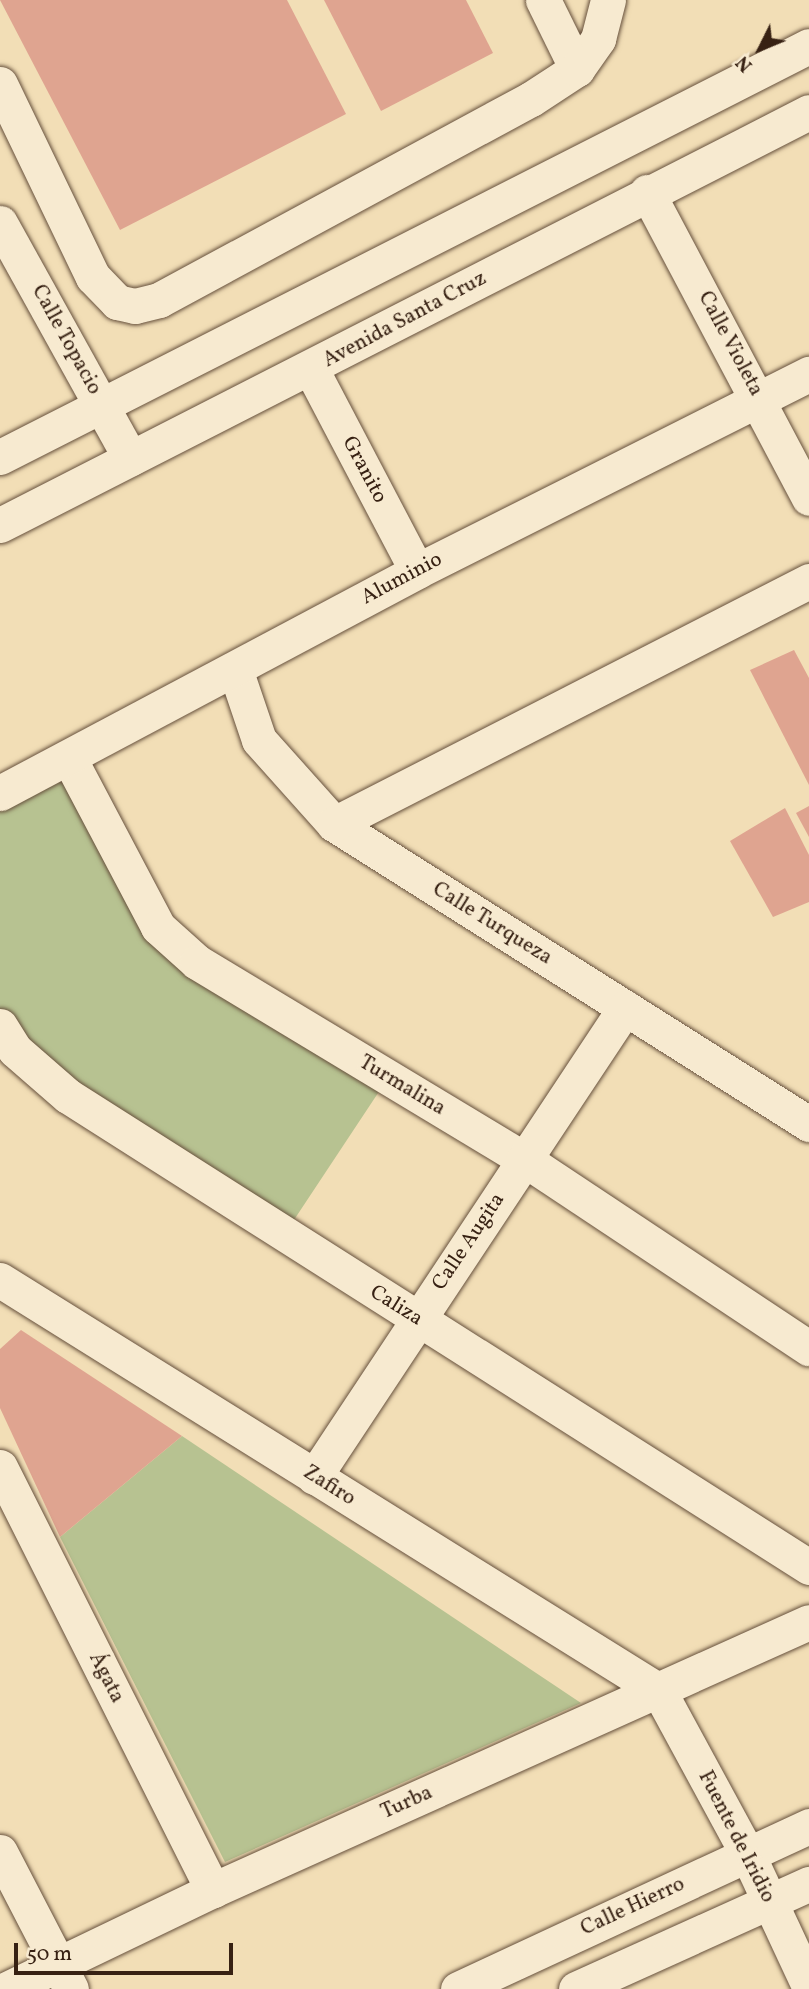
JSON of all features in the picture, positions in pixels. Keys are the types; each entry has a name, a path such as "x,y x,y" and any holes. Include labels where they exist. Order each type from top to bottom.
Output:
{"street":[{"path":"543,0 577,69"},
{"path":"0,84 93,277 117,302 135,306 183,287 531,99 577,69 598,39 608,0"},
{"path":"0,457 809,46"},
{"name":"Avenida Santa Cruz","path":"0,525 311,369 647,192 809,112"},
{"name":"Calle Violeta","path":"647,192 760,399 809,498"},
{"name":"Calle Topacio","path":"0,223 130,458"},
{"name":"Granito","path":"311,369 417,571"},
{"name":"Aluminio","path":"0,793 417,571 809,374"},
{"path":"334,824 809,580"},
{"name":"Calle Turqueza","path":"235,668 259,740 299,791 334,824 809,1124"},
{"name":"Turmalina","path":"69,758 158,927 197,962 524,1159 809,1348"},
{"name":"Calle Augita","path":"314,1477 625,1008"},
{"name":"Caliza","path":"0,1026 15,1050 68,1096 809,1567"},
{"name":"Zafiro","path":"0,1280 659,1691"},
{"name":"Ágata","path":"0,1467 213,1889"},
{"name":"Turba","path":"7,1989 66,1977 213,1889 809,1622"},
{"name":"Fuente de Iridio","path":"659,1691 747,1853 809,1986"},
{"name":"Calle Hierro","path":"458,1989 809,1826"},
{"path":"0,1852 66,1977"},
{"path":"576,1989 809,1884"}],"green space":[{"path":"69,758 158,927 388,1078 284,1235 0,1026 0,793"},
{"path":"182,1436 581,1703 225,1862 60,1537"}],"building":[{"path":"0,0 287,0 346,114 120,230"},
{"path":"324,0 466,0 493,53 381,111"},
{"path":"794,650 809,678 809,785 750,670"},
{"path":"809,806 809,837 796,813"},
{"path":"785,808 809,855 809,902 773,917 730,841"},
{"path":"21,1330 182,1436 60,1537 0,1408 0,1349"}]}
